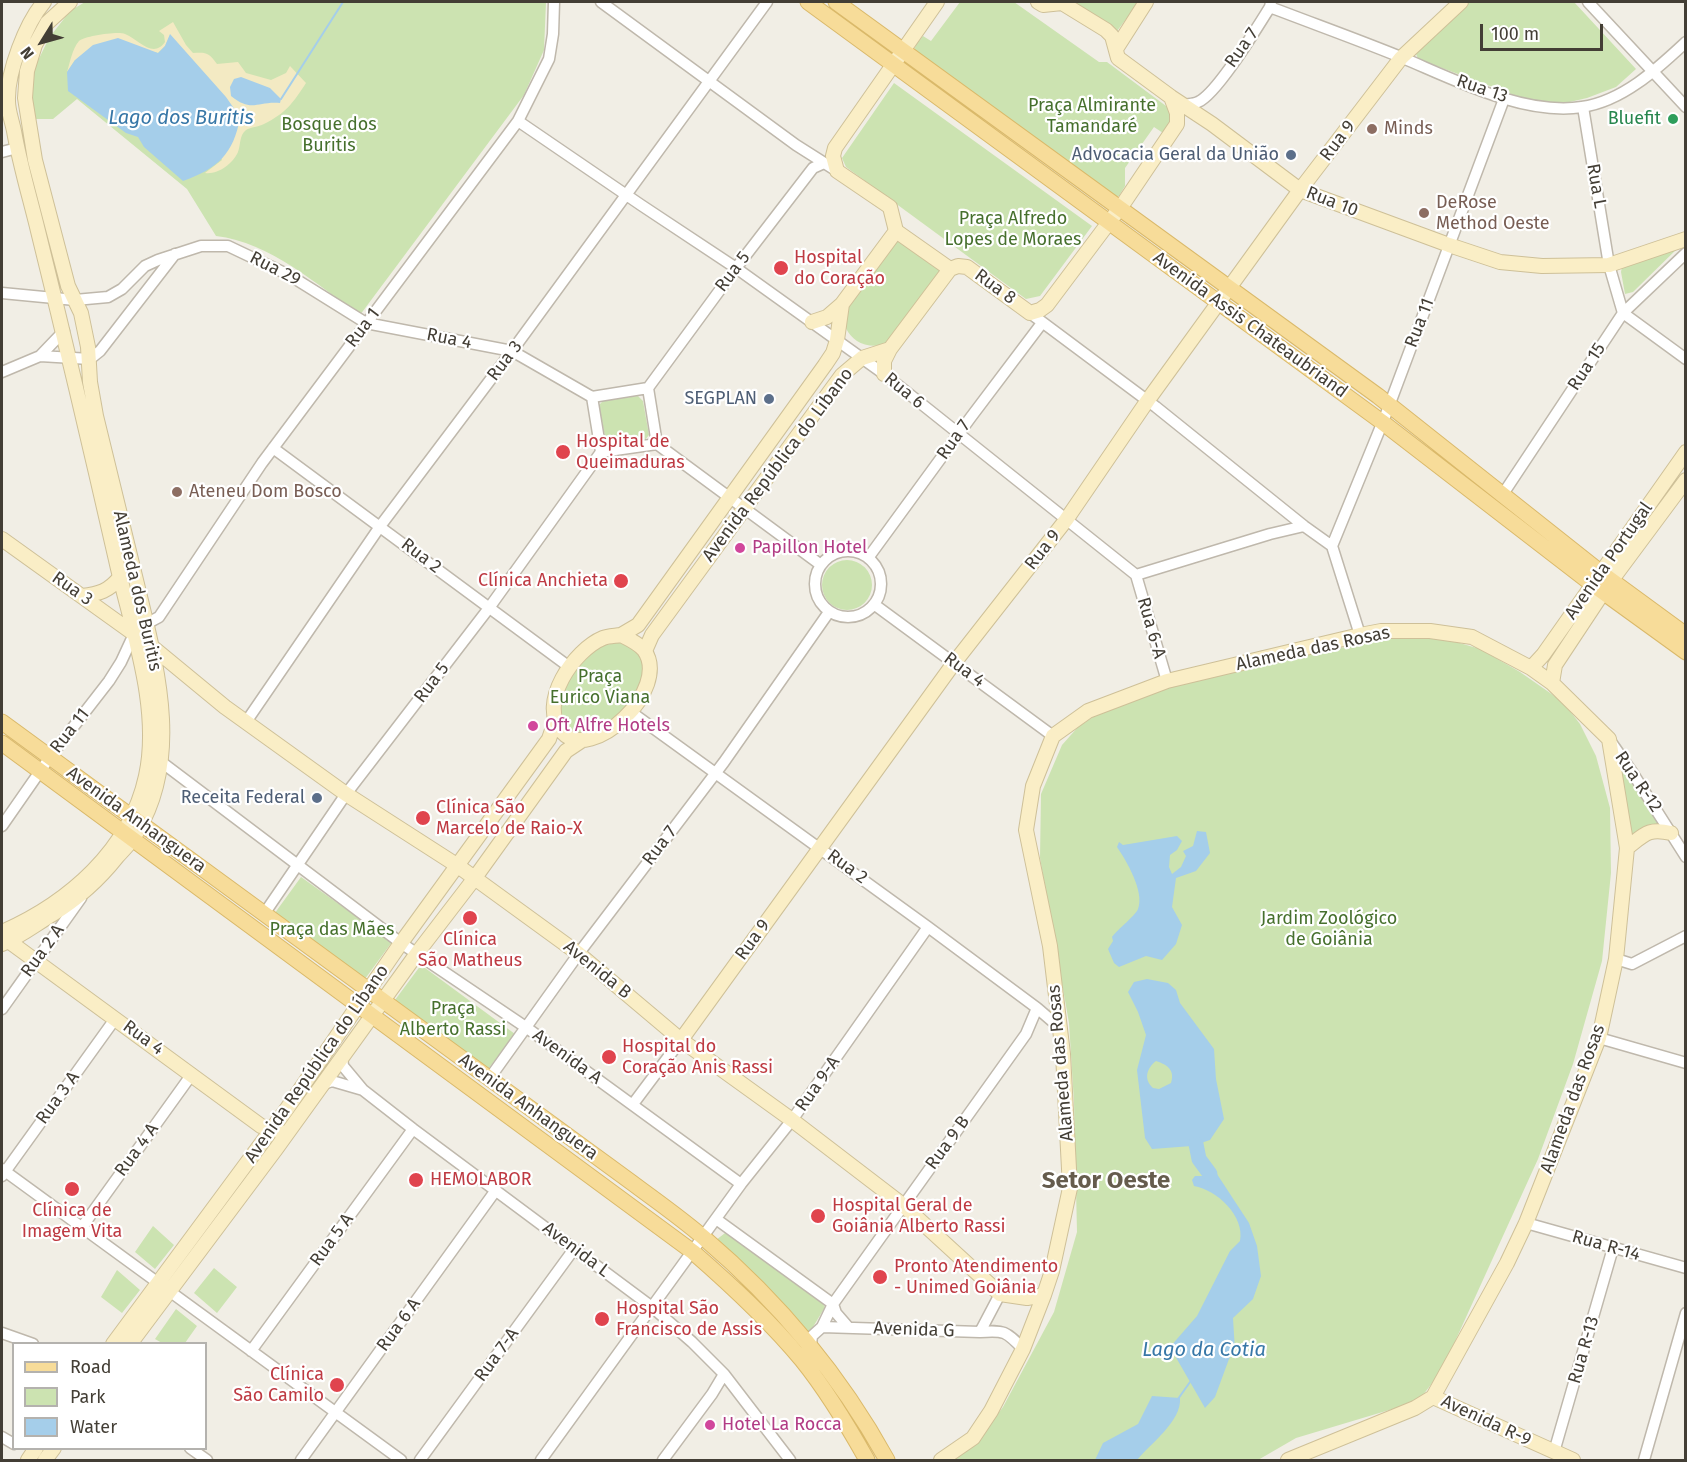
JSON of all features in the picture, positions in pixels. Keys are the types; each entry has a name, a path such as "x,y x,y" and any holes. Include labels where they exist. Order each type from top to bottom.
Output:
{"main road":[{"name":"Alameda dos Buritis","path":"44,2 29,24 15,58 5,101 64,331 130,618 142,640 160,689 162,721 160,761 153,794 137,820"},
{"name":"Alameda dos Buritis","path":"70,2 47,23 35,45 27,71 25,98 35,160 68,286 81,313 90,358 90,382 96,416 146,624 142,640 150,725 146,776 137,820"},
{"name":"Avenida Assis Chateaubriand","path":"808,2 1602,582 1686,635"},
{"name":"Avenida Assis Chateaubriand","path":"836,2 1389,405 1503,494 1684,653"},
{"path":"896,231 890,207 837,171 835,148 937,2"},
{"name":"Rua 10","path":"1038,2 1043,5 1063,2 1106,30 1112,36 1118,58 1300,190 1449,245 1500,261 1542,266 1609,265 1686,239"},
{"path":"1116,49 1146,2"},
{"name":"Rua 9","path":"681,1040 954,663 1066,520 1148,400 1300,190 1401,58 1461,2"},
{"path":"1030,313 1047,306 1177,124 1177,113 1171,97"},
{"name":"Rua 8","path":"896,231 950,269 958,266 967,267 1030,313"},
{"name":"Avenida República do Líbano","path":"621,635 638,625 825,365 833,353 837,340 842,304 896,231"},
{"path":"884,374 884,361 890,349 950,269"},
{"path":"812,322 827,317 842,304"},
{"name":"Avenida República do Líbano","path":"645,651 652,635 842,375 862,358 890,349"},
{"name":"Avenida Portugal","path":"1552,683 1555,664 1602,582 1686,452"},
{"name":"Avenida Portugal","path":"1530,668 1686,480"},
{"name":"Rua 3","path":"2,539 142,640"},
{"path":"677,568 692,579"},
{"path":"82,597 106,591 120,577"},
{"name":"Alameda das Rosas","path":"941,1461 973,1438 991,1411 1023,1349 1044,1295 1070,1188 1063,1054 1050,946 1026,830 1033,786 1053,736 1088,711 1167,681 1381,631 1430,631 1472,637 1530,668 1552,683 1609,739 1627,848 1616,959 1599,1038 1526,1223 1507,1263 1433,1397"},
{"path":"621,635 635,642 645,651 649,679 646,690 631,712 597,736 581,741 570,739 562,732 555,721 555,698 568,666 603,638 621,635"},
{"name":"Avenida B","path":"142,640 225,708 346,794 458,867 579,954 681,1040 792,1120 903,1205 1000,1293"},
{"path":"1543,655 1555,664"},
{"name":"Avenida República do Líbano","path":"114,1342 272,1129 401,943 549,739 555,721"},
{"name":"Avenida Anhanguera","path":"2,722 631,1182 704,1238 809,1340 847,1394 887,1461"},
{"name":"Avenida República do Líbano","path":"132,1342 566,751 581,741"},
{"name":"Avenida Anhanguera","path":"2,743 693,1252 738,1292 802,1360 825,1391 867,1461"},
{"path":"3,938 84,893 97,882 137,820"},
{"path":"1627,848 1643,835 1656,830 1671,833"},
{"path":"3,938 21,923 76,887 129,835"},
{"name":"Rua 4","path":"3,938 261,1126 287,1133"},
{"path":"1000,1293 1027,1298 1044,1295"},
{"path":"1288,1461 1305,1457 1415,1408 1433,1397"},
{"name":"Avenida R-9","path":"1433,1397 1573,1461"},
{"path":"35,1455 51,1450"}],"street":[{"name":"Rua 1","path":"146,624 159,617 273,448 518,121 549,59 553,34 554,2"},
{"path":"601,2 837,171"},
{"name":"Rua 3","path":"246,722 381,525 512,351 766,2"},
{"path":"1588,2 1686,107"},
{"name":"Rua 13","path":"1271,4 1504,99 1560,108 1582,107 1615,96 1653,72 1686,42"},
{"name":"Rua 7","path":"1184,105 1199,102 1210,93 1251,38 1271,4"},
{"path":"1210,93 1206,107 1212,124"},
{"path":"5,101 25,98"},
{"name":"Rua 11","path":"1332,546 1389,405 1504,99"},
{"name":"Rua L","path":"1582,107 1609,265 1623,313"},
{"name":"Rua 6","path":"518,121 736,268 884,374 1136,575"},
{"path":"2,152 17,148"},
{"name":"Rua 5","path":"648,388 813,168 824,163"},
{"name":"Rua 29","path":"146,266 201,246 228,246 289,275 366,323"},
{"name":"Rua 15","path":"1503,494 1623,313 1686,253"},
{"path":"40,356 90,358 100,351 175,254"},
{"path":"2,293 75,300 108,297 122,289 146,266 158,276"},
{"name":"Rua 8","path":"1030,313 1148,400 1332,546"},
{"path":"1623,313 1686,359"},
{"name":"Rua 7","path":"868,558 1042,322"},
{"name":"Rua 4","path":"366,323 512,351 592,397"},
{"path":"2,372 40,356 64,331"},
{"path":"657,444 648,388 592,397 601,452 657,444 821,565"},
{"name":"Rua 2","path":"273,448 381,525 568,666"},
{"name":"Rua 5","path":"264,914 346,794 489,608 601,452"},
{"path":"1136,575 1270,534 1304,526"},
{"path":"1332,546 1360,635"},
{"path":"848,551 868,558 876,566 882,586 875,605 858,616 838,616 829,612 817,596 815,585 816,575 821,565 828,558 848,551"},
{"name":"Rua 6-A","path":"1136,575 1167,681"},
{"name":"Rua 4","path":"875,605 1053,736"},
{"name":"Rua 7","path":"489,1079 579,954 716,773 829,612"},
{"path":"130,618 146,624"},
{"name":"Rua 11","path":"2,826 121,662 142,640"},
{"name":"Rua 2","path":"631,712 928,927 1037,1008 1059,1028"},
{"name":"Rua R-12","path":"1609,739 1686,856"},
{"name":"Avenida A","path":"160,761 401,943 418,952 527,1028 741,1184"},
{"name":"Rua 2 A","path":"2,1009 84,893"},
{"name":"Rua 9-A","path":"693,1252 741,1184 792,1120 928,927"},
{"path":"1616,959 1632,964 1686,936"},
{"name":"Rua 9 B","path":"822,1327 833,1304 1026,1034 1037,1008"},
{"name":"Rua 3 A","path":"3,1172 115,1019"},
{"path":"1599,1038 1686,1063"},
{"name":"Rua 9","path":"633,1104 681,1040"},
{"name":"Avenida L","path":"342,1056 343,1065 363,1090 652,1307 692,1342 724,1374 789,1460"},
{"name":"Rua 4 A","path":"82,1227 192,1074"},
{"name":"Avenida L","path":"321,1085 333,1081 363,1090"},
{"name":"Rua 5 A","path":"250,1351 413,1129"},
{"path":"3,1172 158,1282 401,1461"},
{"name":"Rua 6 A","path":"301,1461 496,1190"},
{"path":"717,1219 833,1304"},
{"name":"Rua R-14","path":"1526,1223 1686,1268"},
{"name":"Rua R-13","path":"1554,1452 1613,1248"},
{"name":"Rua 7-A","path":"420,1461 574,1249"},
{"path":"541,1461 693,1252"},
{"name":"Avenida G","path":"980,1332 1000,1293"},
{"name":"Avenida G","path":"833,1304 836,1313 849,1328"},
{"path":"1644,1461 1686,1313"},
{"path":"809,1340 822,1327"},
{"name":"Avenida G","path":"822,1327 996,1331 1009,1334 1023,1349"},
{"path":"2,1333 27,1342"},
{"path":"663,1461 724,1374"},
{"path":"191,1450 207,1461"}],"green space":[{"name":"Bosque dos Buritis","path":"85,2 546,2 544,50 524,95 360,315 310,278 274,256 236,240 216,236 187,189 77,99 53,119 30,119 29,79 49,38 70,11"},
{"name":"Praça Almirante Tamandaré","path":"960,2 1014,2 1099,62 1107,62 1166,106 1172,115 1169,125 1163,133 1154,127 1125,168 1125,186 1119,196 1113,197 914,51 916,44 923,36 931,41"},
{"path":"1070,2 1139,2 1114,35"},
{"path":"1467,2 1574,2 1636,69 1616,87 1587,98 1561,104 1530,101 1418,59 1415,51"},
{"name":"Praça Alfredo Lopes de Moraes","path":"894,83 1092,226 1040,296 1026,299 846,167 842,158"},
{"path":"897,237 943,269 889,340 878,346 870,346 857,341 848,332 844,313"},
{"path":"1682,244 1633,292 1625,294 1622,266"},
{"path":"638,396 643,401 649,435 644,441 611,446 606,442 599,405 603,401"},
{"path":"847,560 865,567 872,585 865,603 847,610 829,603 822,585 829,567"},
{"name":"Jardim Zoológico de Goiânia","path":"1408,634 1436,636 1480,649 1520,672 1563,702 1580,724 1596,756 1610,808 1611,873 1602,961 1573,1064 1538,1159 1442,1370 1423,1395 1406,1405 1296,1438 1258,1460 952,1460 974,1445 1003,1407 1054,1312 1077,1232 1074,1102 1069,1023 1040,858 1041,794 1062,745 1078,727 1099,713 1161,689 1278,661"},
{"name":"Praça Eurico Viana","path":"621,642 638,651 643,661 642,683 636,694 620,715 603,729 581,736 568,731 559,720 557,712 561,693 571,673 590,651"},
{"path":"1620,764 1661,825 1632,839"},
{"name":"Praça das Mães","path":"301,877 392,942 362,983 272,917"},
{"name":"Praça Alberto Rassi","path":"421,965 515,1034 485,1073 392,1004"},
{"path":"153,1226 174,1245 155,1269 135,1252"},
{"path":"729,1230 815,1293 825,1307 807,1337 716,1240"},
{"path":"214,1268 237,1287 217,1313 194,1293"},
{"path":"117,1270 140,1290 122,1313 101,1297"},
{"path":"176,1309 197,1326 186,1342 160,1342 155,1339"}],"sand":[{"path":"173,22 193,53 207,54 217,64 238,62 246,73 271,80 286,73 290,66 306,83 284,111 264,124 246,130 242,135 236,156 224,168 215,172 205,173 222,160 170,35 165,46 158,53 149,51 75,60 67,72 75,48 82,39 102,34 121,33 146,47 156,49 165,42 164,35 159,31"}],"water":[{"name":"Lago dos Buritis","path":"170,34 226,97 240,117 233,141 222,158 205,171 183,181 144,147 138,137 126,133 68,91 67,72 75,60 93,45 118,38 158,53 165,46"},
{"name":"Lago dos Buritis","path":"241,77 270,88 281,99 280,103 250,105 238,101 231,96 230,87 234,79"},
{"path":"1197,831 1206,832 1210,853 1196,871 1176,878 1172,907 1182,925 1176,944 1162,960 1146,956 1119,967 1114,963 1108,949 1113,941 1112,937 1138,909 1139,894 1134,876 1117,847 1119,842 1123,845 1177,836 1182,841 1177,850 1170,855 1169,867 1172,874 1181,867 1186,856 1183,851 1193,846"},
{"path":"1147,979 1168,983 1176,990 1180,1003 1214,1049 1216,1079 1224,1119 1210,1140 1192,1146 1152,1149 1145,1138 1137,1070 1146,1035 1128,992 1134,982","holes":["1156,1061 1167,1066 1172,1075 1171,1083 1159,1089 1153,1088 1147,1077 1148,1070"]},
{"name":"Lago da Cotia","path":"1215,1171 1249,1223 1257,1246 1261,1276 1253,1299 1233,1318 1235,1351 1229,1359 1215,1397 1205,1408 1170,1347 1197,1316 1230,1251 1240,1241 1238,1222 1228,1206 1212,1193 1194,1186 1192,1180 1195,1176 1205,1176"},
{"path":"1152,1396 1180,1398 1176,1415 1164,1432 1137,1460 1095,1460 1103,1443 1138,1424"}],"waterway":[{"path":"281,99 343,2"},
{"path":"1196,1144 1199,1159 1210,1174"},
{"path":"1178,1399 1190,1382"}],"place":[{"name":"Bluefit","path":"1673,119"},
{"name":"Minds","path":"1372,129"},
{"name":"Advocacia Geral da União","path":"1291,155"},
{"name":"DeRose Method Oeste","path":"1424,213"},
{"name":"Hospital do Coração","path":"781,268"},
{"name":"SEGPLAN","path":"769,399"},
{"name":"Hospital de Queimaduras","path":"563,452"},
{"name":"Ateneu Dom Bosco","path":"177,492"},
{"name":"Papillon Hotel","path":"740,548"},
{"name":"Clínica Anchieta","path":"621,581"},
{"name":"Oft Alfre Hotels","path":"533,726"},
{"name":"Receita Federal","path":"317,798"},
{"name":"Clínica São Marcelo de Raio-X","path":"423,818"},
{"name":"Clínica São Matheus","path":"470,918"},
{"name":"Hospital do Coração Anis Rassi","path":"609,1057"},
{"name":"HEMOLABOR","path":"416,1180"},
{"name":"Clínica de Imagem Vita","path":"72,1189"},
{"name":"Hospital Geral de Goiânia Alberto Rassi","path":"818,1216"},
{"name":"Pronto Atendimento - Unimed Goiânia","path":"880,1277"},
{"name":"Hospital São Francisco de Assis","path":"602,1319"},
{"name":"Clínica São Camilo","path":"337,1385"},
{"name":"Hotel La Rocca","path":"710,1425"}],"district":[{"name":"Setor Oeste","path":"1106,1181"}]}
